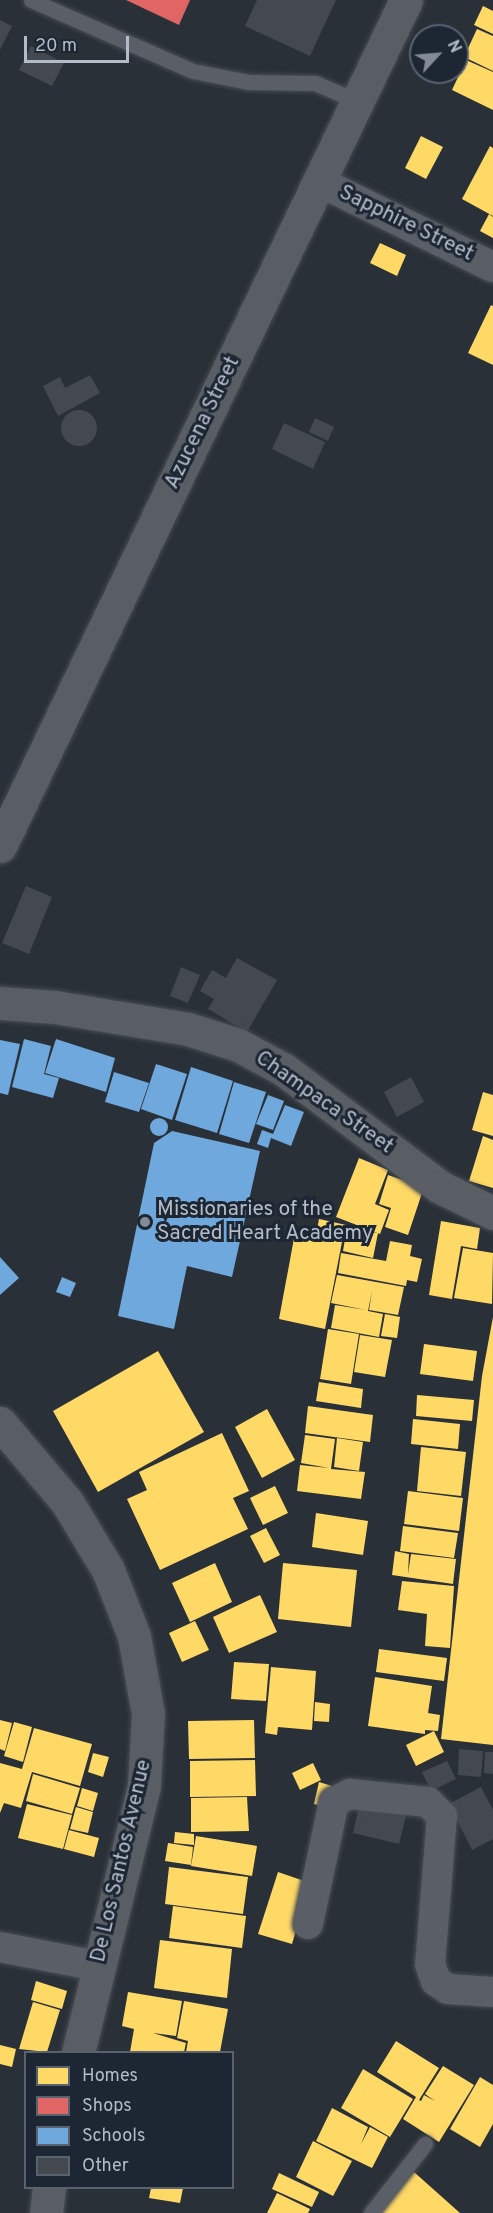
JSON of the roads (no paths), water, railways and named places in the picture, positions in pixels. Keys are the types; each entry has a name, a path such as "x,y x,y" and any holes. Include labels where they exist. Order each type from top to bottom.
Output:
{"street":[{"name":"Azucena Street","path":"0,846 406,0"},
{"name":"Sapphire Street","path":"318,181 493,267"},
{"name":"Champaca Street","path":"0,1003 55,1007 188,1029 238,1045 284,1070 440,1187 493,1213"},
{"name":"De Los Santos Avenue","path":"0,1423 67,1502 91,1537 124,1605 143,1677 148,1723 144,1786 78,2051"},
{"path":"308,1924 334,1802 350,1794 428,1802 442,1816 430,1964 436,1981 448,1989 493,1992"},
{"path":"0,1947 98,1966"},
{"path":"46,2213 49,2189"}],"lane":[{"path":"32,0 194,71 248,82 315,83 357,101"},
{"path":"371,2213 424,2144"}],"place":[{"name":"Missionaries of the Sacred Heart Academy","path":"145,1222"}]}
